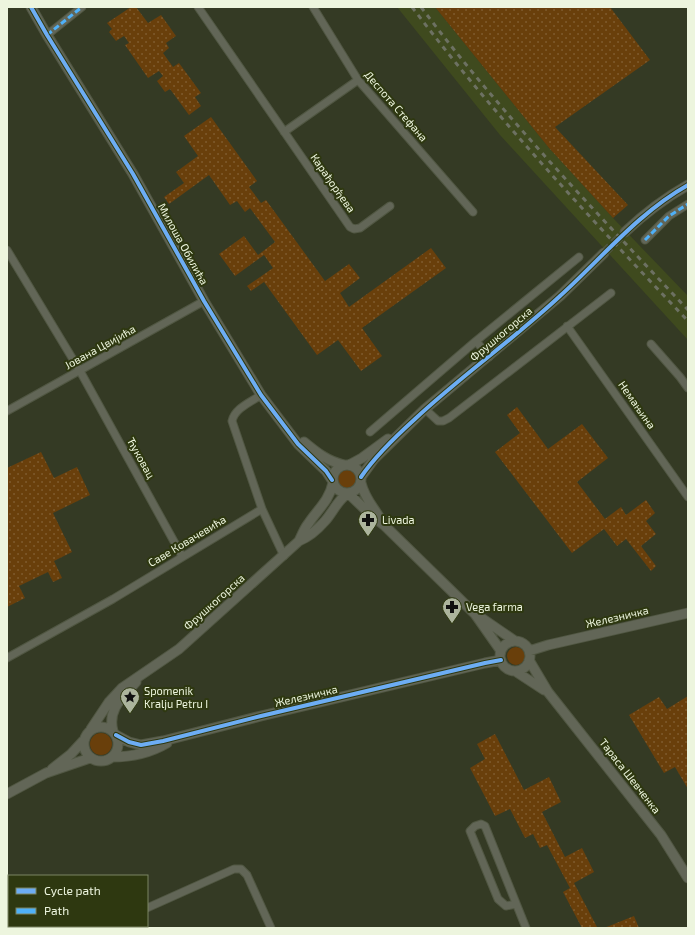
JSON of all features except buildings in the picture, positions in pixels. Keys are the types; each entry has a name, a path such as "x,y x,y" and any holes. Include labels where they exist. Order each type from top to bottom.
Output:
{"street":[{"name":"Милоша Обилића","path":"31,7 133,174 204,301 261,395 289,429 298,444 326,471 333,482"},
{"path":"47,35 82,7"},
{"name":"Карађорђева","path":"198,7 350,227 354,229 360,228 390,206"},
{"name":"Деспота Стефана","path":"313,7 358,80 473,212"},
{"path":"284,132 358,80"},
{"path":"625,232 654,207 688,185"},
{"path":"645,240 669,216 688,204"},
{"name":"Ћуковац","path":"7,250 80,371 182,556"},
{"name":"Фрушкогорска","path":"361,480 374,459 425,409 560,296 604,253"},
{"name":"Фрушкогорска","path":"370,432 476,341 578,257"},
{"path":"425,409 438,421 443,421 449,418 611,294"},
{"name":"Јована Цвијића","path":"7,411 204,301"},
{"name":"Немањина","path":"568,326 688,497"},
{"name":"Фрушкогорска","path":"476,341 489,356"},
{"path":"651,344 688,388"},
{"path":"261,395 240,409 233,417 232,421 262,509 284,556"},
{"name":"Фрушкогорска","path":"346,465 362,458 406,427"},
{"name":"Милоша Обилића","path":"289,429 333,463 346,465"},
{"path":"385,526 378,514 368,502 363,492 357,469 346,465 336,469 333,474 333,482 337,490 348,494 385,526 475,614 515,641 524,644 529,656 524,668 515,670 507,668 475,614"},
{"path":"348,494 356,490 361,480"},
{"name":"Фрушкогорска","path":"300,541 308,523 324,505 331,493 333,482"},
{"name":"Фрушкогорска","path":"91,729 115,694 179,649 300,541 325,522 340,499 348,494"},
{"name":"Саве Ковачевића","path":"7,658 114,599 182,556 262,509"},
{"name":"Железничка","path":"529,656 548,645 688,613"},
{"path":"501,656 507,644 515,641"},
{"name":"Железничка","path":"115,733 129,742 142,745 174,739 284,710 485,663 501,656"},
{"name":"Тараса Шевченка","path":"529,656 548,692 661,836 688,878"},
{"name":"Тараса Шевченка","path":"515,670 548,692"},
{"name":"Фрушкогорска","path":"115,733 111,723 111,717 115,707 141,676"},
{"path":"7,794 46,773 71,754 83,741 87,732 91,729 105,726 115,733 118,744 116,753 104,761 90,758 84,750 83,741"},
{"name":"Железничка","path":"112,757 142,754 157,749 174,739"},
{"path":"46,773 90,758"},
{"path":"516,904 506,906 498,900 470,831 474,826 481,824 485,826 526,928"},
{"path":"148,908 234,870 241,869 247,875 271,928"}],"shaded area":[{"path":"131,7 136,7 148,23 161,15 176,36 166,43 169,48 163,53 173,67 179,63 201,93 195,97 201,106 189,115 170,89 165,92 157,81 163,76 159,71 148,78 125,45 129,43 124,36 116,41 109,32 112,29 107,23"},
{"path":"397,7 435,7 549,148 613,218 688,296 688,340 500,135"},
{"path":"435,7 610,7 650,60 555,127 628,205 613,218 549,148"},
{"path":"211,117 257,181 249,187 261,203 266,200 325,281 349,264 360,278 340,293 349,307 431,248 446,268 362,328 382,356 361,371 338,340 317,355 264,282 251,291 247,286 273,268 264,255 235,276 219,254 244,236 258,255 275,242 250,208 245,212 237,201 230,205 209,175 169,204 164,197 184,183 176,172 198,156 184,136"},
{"path":"517,407 548,449 582,424 608,458 577,482 605,519 621,507 626,515 646,500 655,513 646,521 656,534 641,546 656,566 651,571 626,539 617,546 604,529 572,553 495,452 520,433 507,415"},
{"path":"41,452 54,478 77,467 90,495 53,513 72,552 54,561 62,578 53,582 48,572 19,586 25,598 7,607 7,468"},
{"path":"347,470 353,473 356,479 353,485 347,488 341,485 338,479 341,473"},
{"path":"516,647 522,650 525,656 522,662 516,665 510,662 507,656 510,650"},
{"path":"688,696 688,789 675,767 664,773 629,715 659,697 667,709"},
{"path":"101,733 109,736 112,744 109,752 101,755 93,752 90,744 93,736"},
{"path":"495,734 524,790 549,777 561,802 542,812 565,857 582,848 594,872 574,883 597,927 582,928 563,892 570,888 547,845 540,848 533,834 525,838 510,809 495,816 470,768 485,759 477,744"},
{"path":"634,916 639,928 604,928"}],"tunnel":[{"path":"604,253 625,232"}],"railway":[{"path":"412,7 477,89 546,168 688,321"},
{"path":"421,7 484,86 550,162 688,310"}],"marked path":[{"path":"47,35 82,7"},
{"path":"645,240 669,216 688,204"}],"cycle path":[{"path":"31,7 133,174 204,301 261,395 298,444 326,471 332,480"},
{"path":"361,477 386,446 433,403 542,312 637,222 670,196 688,185"},
{"path":"116,735 129,742 141,745 163,741 261,716 501,660"}],"place":[{"name":"Livada","path":"368,537"},
{"name":"Vega farma","path":"452,624"},
{"name":"Spomenik Kralju Petru I","path":"130,714"}]}
